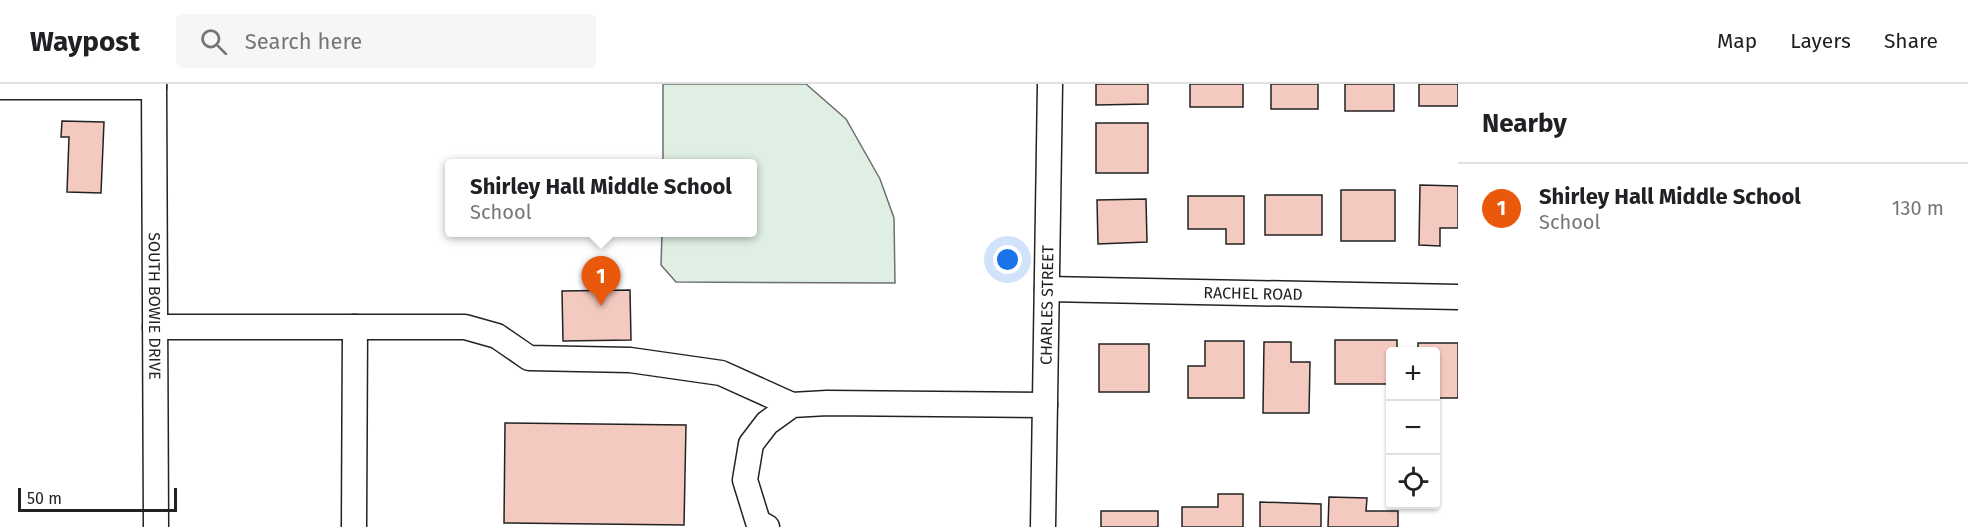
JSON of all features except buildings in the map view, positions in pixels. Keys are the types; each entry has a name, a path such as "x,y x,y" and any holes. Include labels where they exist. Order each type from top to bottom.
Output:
{"street":[{"name":"CHARLES STREET","path":"1043,527 1050,84"},
{"path":"0,87 154,86"},
{"name":"SOUTH BOWIE DRIVE","path":"154,86 156,527"},
{"name":"RACHEL ROAD","path":"1047,289 1458,297"},
{"path":"155,327 465,327 497,336 529,358 630,360 721,373 792,405 826,403 1045,405"},
{"path":"354,527 355,327"},
{"path":"761,525 745,480 751,444 766,423 792,405"}],"green space":[{"path":"663,84 806,84 846,119 880,179 894,218 895,283 676,282 661,265 662,237 757,237 757,159 663,159"}],"place":[{"name":"Shirley Hall Middle School","path":"601,306"}]}
